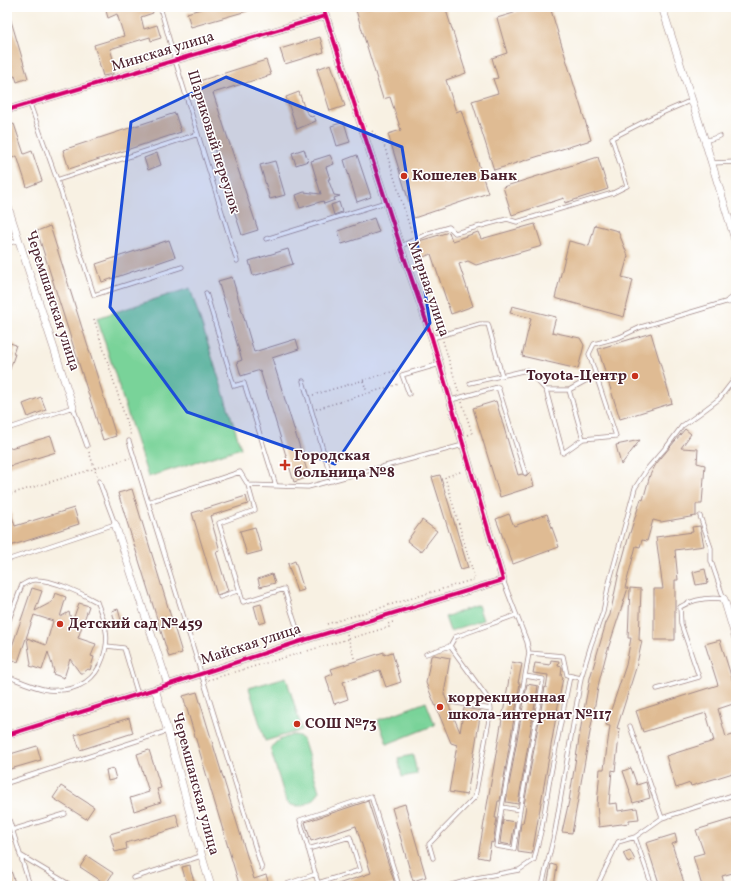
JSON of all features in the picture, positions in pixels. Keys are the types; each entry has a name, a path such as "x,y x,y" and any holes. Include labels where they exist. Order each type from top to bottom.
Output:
{"street":[{"name":"Мирная улица","path":"322,7 432,338 503,580"},
{"path":"662,7 736,242"},
{"name":"Минская улица","path":"7,110 325,16"},
{"name":"Черемшанская улица","path":"7,204 73,406"},
{"path":"729,301 736,296"},
{"path":"115,524 168,685"},
{"name":"Майская улица","path":"7,735 168,685 203,677 301,641 503,580"},
{"path":"724,599 736,639"},
{"name":"Черемшанская улица","path":"155,689 168,731 210,886"}],"lane":[{"name":"Шариковый переулок","path":"160,7 237,261"},
{"path":"401,246 429,233 449,227 455,233 507,218 517,222 613,193 627,186 612,138 654,116 692,100"},
{"path":"30,104 57,180 94,295 182,267"},
{"path":"57,180 198,134"},
{"path":"705,141 720,136"},
{"path":"712,163 736,162"},
{"path":"266,239 386,202"},
{"path":"7,244 19,240"},
{"path":"206,293 234,386 244,383 276,486"},
{"path":"470,383 527,370 546,390 564,453 583,440 616,436 589,354 594,344 620,337 641,327 729,301"},
{"path":"432,338 480,324 488,324 502,376"},
{"path":"409,394 402,375 440,364"},
{"path":"546,390 569,390 596,375"},
{"path":"542,886 555,831 581,678 603,612 608,587 635,488 647,469 682,426 719,399 736,377"},
{"path":"303,381 332,481"},
{"path":"451,400 498,387 525,473"},
{"path":"569,390 583,440"},
{"path":"7,429 73,406 87,446"},
{"path":"131,441 134,457 262,869"},
{"path":"248,485 308,487 464,445"},
{"path":"148,502 240,472 248,485 256,510 219,523 243,602 284,589 301,641"},
{"path":"7,560 115,524 99,481"},
{"path":"657,689 698,677 681,624 680,607 691,601 712,598 724,599 711,561 711,548 700,516"},
{"path":"7,625 22,585 33,580 45,581 83,594 97,602 106,630 107,646 101,663 94,676 82,685 65,690 46,690 7,676"},
{"path":"503,580 529,652 496,846 514,849 543,680 525,676"},
{"path":"220,597 240,590"},
{"path":"426,654 450,646 456,637 516,615"},
{"path":"107,646 124,648 138,695"},
{"path":"433,858 429,844 475,797 491,709 489,700 450,646"},
{"path":"529,652 563,656 567,675 581,678"},
{"path":"448,886 476,878 519,870 534,860 542,827 570,676"},
{"path":"451,702 491,709"},
{"path":"630,726 662,818"},
{"path":"7,783 168,731"},
{"path":"597,886 618,842 635,837 662,818 736,794"},
{"path":"308,849 350,837 360,870 318,883 316,874 308,849 300,820 371,796 398,886"},
{"path":"502,807 520,810"},
{"path":"7,813 30,886"},
{"path":"12,830 65,814"},
{"path":"635,837 652,886"},
{"path":"20,854 72,886"},
{"path":"132,878 201,856"},
{"path":"282,886 316,874"}],"path":[{"path":"94,319 131,441"},
{"path":"308,397 400,370 402,375"},
{"path":"363,380 367,393"},
{"path":"312,410 405,383"},
{"path":"87,446 99,481"},
{"path":"7,495 134,457"},
{"path":"321,626 475,579 445,477 470,468"},
{"path":"343,619 355,661"},
{"path":"203,677 349,639 389,626 388,624 394,621"},
{"path":"203,664 260,646"}],"highlighted area":[{"path":"226,77 402,147 430,323 335,464 187,412 110,307 131,122"}],"green space":[{"path":"190,288 241,448 148,477 97,318"},
{"path":"478,605 483,620 450,631 445,617"},
{"path":"286,677 302,730 265,741 249,688"},
{"path":"426,702 435,725 387,744 378,720"},
{"path":"292,735 299,736 304,742 319,791 314,799 305,805 300,806 295,806 286,801 271,751 276,742"},
{"path":"413,755 417,774 402,777 398,758"}],"building":[{"path":"105,7 151,7 153,13 141,17 144,29 157,25 161,38 151,41 150,37 110,49 116,68 112,69 113,74 103,76 94,45 124,36 117,14 108,18"},
{"path":"207,7 254,7 254,9 191,27 187,13"},
{"path":"355,7 445,7 466,73 446,80 456,112 461,110 488,193 414,218 388,134 401,130 390,97 383,99"},
{"path":"523,7 550,7 591,140 494,170 472,101 498,93 493,79 498,78 492,58 507,53 497,18 524,10"},
{"path":"9,14 28,78 17,82 15,76 7,79 7,15"},
{"path":"320,37 324,52 285,64 280,49"},
{"path":"266,60 271,75 213,93 258,230 242,235 193,83"},
{"path":"331,64 345,106 330,111 317,69"},
{"path":"299,92 305,110 311,117 314,116 316,121 297,129 286,97"},
{"path":"175,113 181,132 69,169 63,150"},
{"path":"344,122 350,142 337,146 331,126"},
{"path":"14,124 24,154 32,151 42,181 27,187 17,156 9,159 7,154 7,126"},
{"path":"304,149 308,161 296,165 292,153"},
{"path":"157,153 161,165 148,170 144,158"},
{"path":"330,155 334,164 326,167 330,179 328,179 334,195 340,196 334,198 335,200 324,204 323,201 300,208 296,195 304,192 321,194 311,161"},
{"path":"357,155 371,197 357,202 344,160"},
{"path":"598,157 608,189 565,203 564,198 512,215 503,187"},
{"path":"275,161 285,195 270,199 260,165"},
{"path":"339,202 342,212 334,215 331,205"},
{"path":"374,218 379,232 342,244 338,231"},
{"path":"535,224 542,246 476,265 468,261 459,264 473,306 451,314 431,254 421,258 416,242 449,232 452,241 478,232 481,239"},
{"path":"595,225 618,231 628,256 622,277 633,280 624,317 555,298 569,241 589,246"},
{"path":"50,226 116,436 103,440 37,231"},
{"path":"169,240 175,257 102,282 96,264"},
{"path":"288,249 293,264 253,276 249,261"},
{"path":"232,277 254,352 296,339 299,349 272,358 309,477 294,482 260,370 241,376 237,362 242,360 218,281"},
{"path":"512,306 556,317 552,332 580,338 584,345 578,369 522,356 531,318 510,313"},
{"name":"Toyota-Центр","path":"651,333 672,403 620,419 598,349"},
{"path":"7,342 16,345 13,354 15,354 8,375"},
{"path":"41,397 46,410 28,417 23,404"},
{"path":"496,401 518,475 522,474 526,476 530,472 534,486 500,497 473,408"},
{"path":"685,429 691,434 681,448 698,449 697,463 705,465 702,504 696,504 696,516 661,522 653,520 647,541 642,540 640,547 636,546 625,588 628,588 606,655 599,682 572,833 562,832 569,801 590,678 606,623 610,615 628,539 641,499 643,500 650,475 656,464"},
{"path":"51,436 56,452 7,467 7,449"},
{"path":"640,440 621,465 616,445"},
{"path":"440,475 468,568 461,570 432,477"},
{"path":"132,489 182,653 169,657 118,493"},
{"path":"246,496 248,504 210,516 220,551 216,552 228,591 217,595 192,513"},
{"path":"9,506 15,526 74,508 79,524 7,547 7,507"},
{"path":"509,514 514,526 547,514 559,547 513,564 496,519"},
{"path":"422,520 437,531 421,552 407,541"},
{"path":"700,526 704,546 675,550 678,580 675,580 675,640 654,640 654,589 663,589 656,537 693,532 692,527"},
{"path":"255,527 262,551 247,555 240,531"},
{"path":"295,561 304,590 297,592 288,564"},
{"path":"705,569 708,583 696,585 693,572"},
{"path":"272,574 275,583 260,587 258,579"},
{"path":"32,588 42,591 35,611 52,602 55,593 66,597 60,617 69,612 72,622 79,603 89,606 78,638 96,644 91,656 94,657 90,670 88,669 83,673 80,673 70,659 64,678 53,674 54,671 48,652 42,670 30,666 31,664 27,638 46,645 53,621 34,615 18,662 8,658"},
{"path":"630,588 641,589 639,640 642,641 636,668 617,728 620,729 615,771 612,770 609,804 617,803 618,811 637,808 639,819 629,820 629,823 599,827 597,805 600,769 604,769 610,726 606,725 626,665 631,638 628,638"},
{"path":"261,604 266,622 259,624 254,606"},
{"path":"118,609 122,624 116,626 112,611"},
{"path":"720,640 736,692 736,703 718,709 726,737 736,734 736,772 691,786 690,783 676,788 666,756 714,741 706,713 643,732 636,711 718,685 705,644"},
{"path":"384,652 384,655 392,652 401,682 386,687 380,670 343,682 348,699 334,704 326,677 333,674 331,669"},
{"path":"434,655 450,658 444,694 460,732 464,708 481,711 467,795 449,792 457,745 451,743 426,683 431,656"},
{"path":"551,660 559,661 558,666 562,667 561,676 563,677 532,854 518,852 518,847 521,823 523,823 526,806 524,805 548,675 533,673 535,663 550,665"},
{"path":"512,662 522,664 518,683 520,683 500,801 498,801 495,818 497,818 493,843 491,842 488,859 478,857"},
{"path":"527,684 538,686 518,804 506,802"},
{"path":"197,692 254,879 266,875 270,886 237,886 237,884 239,884 183,696"},
{"path":"129,718 133,733 80,750 75,735"},
{"path":"37,746 41,760 7,770 7,755"},
{"path":"149,750 161,788 157,789 161,802 134,811 130,798 149,792 137,754"},
{"path":"113,768 116,779 108,781 106,770"},
{"path":"631,768 637,785 646,782 650,798 633,803 623,771"},
{"path":"61,786 94,807 86,819 53,798"},
{"path":"368,801 395,884 388,886 335,886 371,873 356,826 311,841 305,822"},
{"path":"405,804 426,877 413,881 392,808"},
{"path":"176,814 180,827 126,843 127,849 115,852 110,834"},
{"path":"732,819 736,832 736,872 722,876 725,886 702,886 693,856 704,853 696,830"},
{"path":"503,820 515,822 511,845 500,843"},
{"path":"675,834 677,842 672,844 685,886 660,886 646,843"},
{"path":"630,850 635,860 628,863 623,853"},
{"path":"87,856 113,873 106,884 80,867"},
{"path":"8,861 16,886 7,886"},
{"path":"551,864 557,866 554,886 547,886"},
{"path":"190,865 196,886 187,886 182,867"}],"cycle path":[{"path":"7,735 155,689 301,641 503,580 432,338 403,254 323,7"},
{"path":"7,110 325,16"}],"place":[{"name":"Кошелев Банк","path":"404,176"},
{"name":"Toyota-Центр","path":"635,376"},
{"name":"Городская больница №8","path":"285,465"},
{"name":"Детский сад №459","path":"60,624"},
{"name":"коррекционная школа-интернат №117","path":"440,707"},
{"name":"СОШ №73","path":"297,724"}]}
